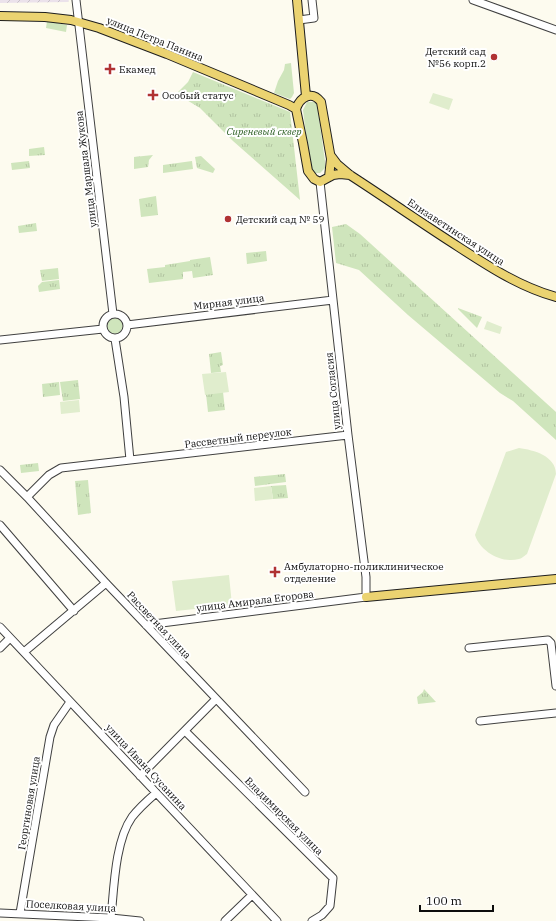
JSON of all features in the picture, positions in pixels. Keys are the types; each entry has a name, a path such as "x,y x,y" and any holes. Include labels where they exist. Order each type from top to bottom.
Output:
{"main road":[{"path":"297,0 306,96"},
{"name":"улица Петра Панина","path":"0,16 45,17 79,22 99,28 167,54 296,109"},
{"path":"329,177 331,156 321,102 315,96 306,96 302,98 296,109 308,171 314,179 320,182 333,175 350,175"},
{"name":"Елизаветинская улица","path":"331,156 337,164 350,175 496,271 520,284 556,297"},
{"path":"366,597 556,579"}],"street":[{"name":"улица Маршала Жукова","path":"76,0 113,314"},
{"path":"299,20 314,18 312,0"},
{"path":"473,0 556,30"},
{"name":"улица Согласия","path":"320,182 348,435 366,577 366,597"},
{"name":"Мирная улица","path":"127,325 333,300"},
{"path":"113,314 118,314 122,317 127,325 124,334 115,339 106,335 103,329 104,320 113,314"},
{"path":"0,340 103,329"},
{"path":"115,339 124,397 130,460"},
{"name":"Рассветный переулок","path":"27,497 49,475 57,470 130,460 348,435"},
{"name":"Рассветная улица","path":"0,470 216,700 305,792"},
{"path":"0,525 74,611"},
{"path":"24,652 106,583"},
{"name":"улица Амирала Егорова","path":"146,625 366,597"},
{"name":"улица Ивана Сусанина","path":"0,627 276,921"},
{"path":"0,648 10,638"},
{"path":"469,648 548,640 551,643 556,686"},
{"path":"140,776 216,700"},
{"name":"Георгиновая улица","path":"20,913 50,738 54,725 70,702"},
{"path":"480,721 556,712"},
{"name":"Владимирская улица","path":"185,731 333,878 330,906 322,915 312,921"},
{"path":"111,918 117,865 123,836 133,816 156,793"},
{"path":"225,921 252,895"},
{"name":"Поселковая улица","path":"0,913 111,918 140,921"}],"shaded area":[{"path":"0,0 69,0 68,2 0,3"}],"green space":[{"path":"47,21 67,25 66,32 46,28"},
{"path":"291,63 294,93 290,99 274,93 285,64"},
{"name":"Сиреневый сквер","path":"193,72 290,112 300,200 233,141 200,108 185,99 178,92 188,82"},
{"path":"433,93 453,99 449,110 429,103"},
{"path":"307,102 314,102 317,104 325,161 325,168 320,173 314,173 310,167 303,110"},
{"path":"44,147 45,155 29,156 29,149"},
{"path":"153,155 149,160 148,167 134,169 134,157"},
{"path":"201,156 215,169 213,173 197,168 195,157"},
{"path":"29,161 30,168 12,170 11,163"},
{"path":"192,161 193,169 163,173 163,165"},
{"path":"156,196 158,215 141,217 139,199"},
{"path":"36,223 37,231 19,233 18,226"},
{"path":"346,224 360,234 556,412 556,440 513,401 500,393 408,315 359,270 336,263 332,227"},
{"path":"266,251 267,261 247,264 246,253"},
{"path":"210,257 213,275 193,278 192,271 183,272 183,279 149,283 147,269 165,267 165,265"},
{"path":"58,268 59,279 42,281 40,270"},
{"path":"59,280 60,289 39,292 38,286 42,282"},
{"path":"458,309 482,317 477,328"},
{"path":"112,318 118,318 123,323 121,332 118,334 112,334 107,329 107,323"},
{"path":"487,321 502,327 500,334 484,329"},
{"path":"221,352 223,365 220,366 221,372 211,373 209,354"},
{"path":"226,372 229,392 205,395 202,374"},
{"path":"78,380 80,399 63,401 60,382"},
{"path":"59,382 60,395 43,397 42,384"},
{"path":"223,392 225,410 208,412 206,394"},
{"path":"79,400 80,412 61,414 60,402"},
{"path":"519,448 537,452 548,458 555,468 556,474 527,554 520,559 505,560 486,551 481,546 475,535 506,452"},
{"path":"38,463 39,471 21,473 20,465"},
{"path":"285,474 286,482 255,486 254,477"},
{"path":"88,480 91,513 78,515 75,481"},
{"path":"286,485 288,498 273,499 271,486"},
{"path":"271,486 273,499 255,501 254,488"},
{"path":"229,575 232,605 176,611 172,581"},
{"path":"424,689 436,702 418,704 417,697 423,692"}],"place":[{"name":"Детский сад №56 корп.2","path":"494,57"},
{"name":"Екамед","path":"110,69"},
{"name":"Особый статус","path":"153,95"},
{"name":"Детский сад № 59","path":"228,219"},
{"name":"Амбулаторно-поликлиническое отделение","path":"275,572"}]}
